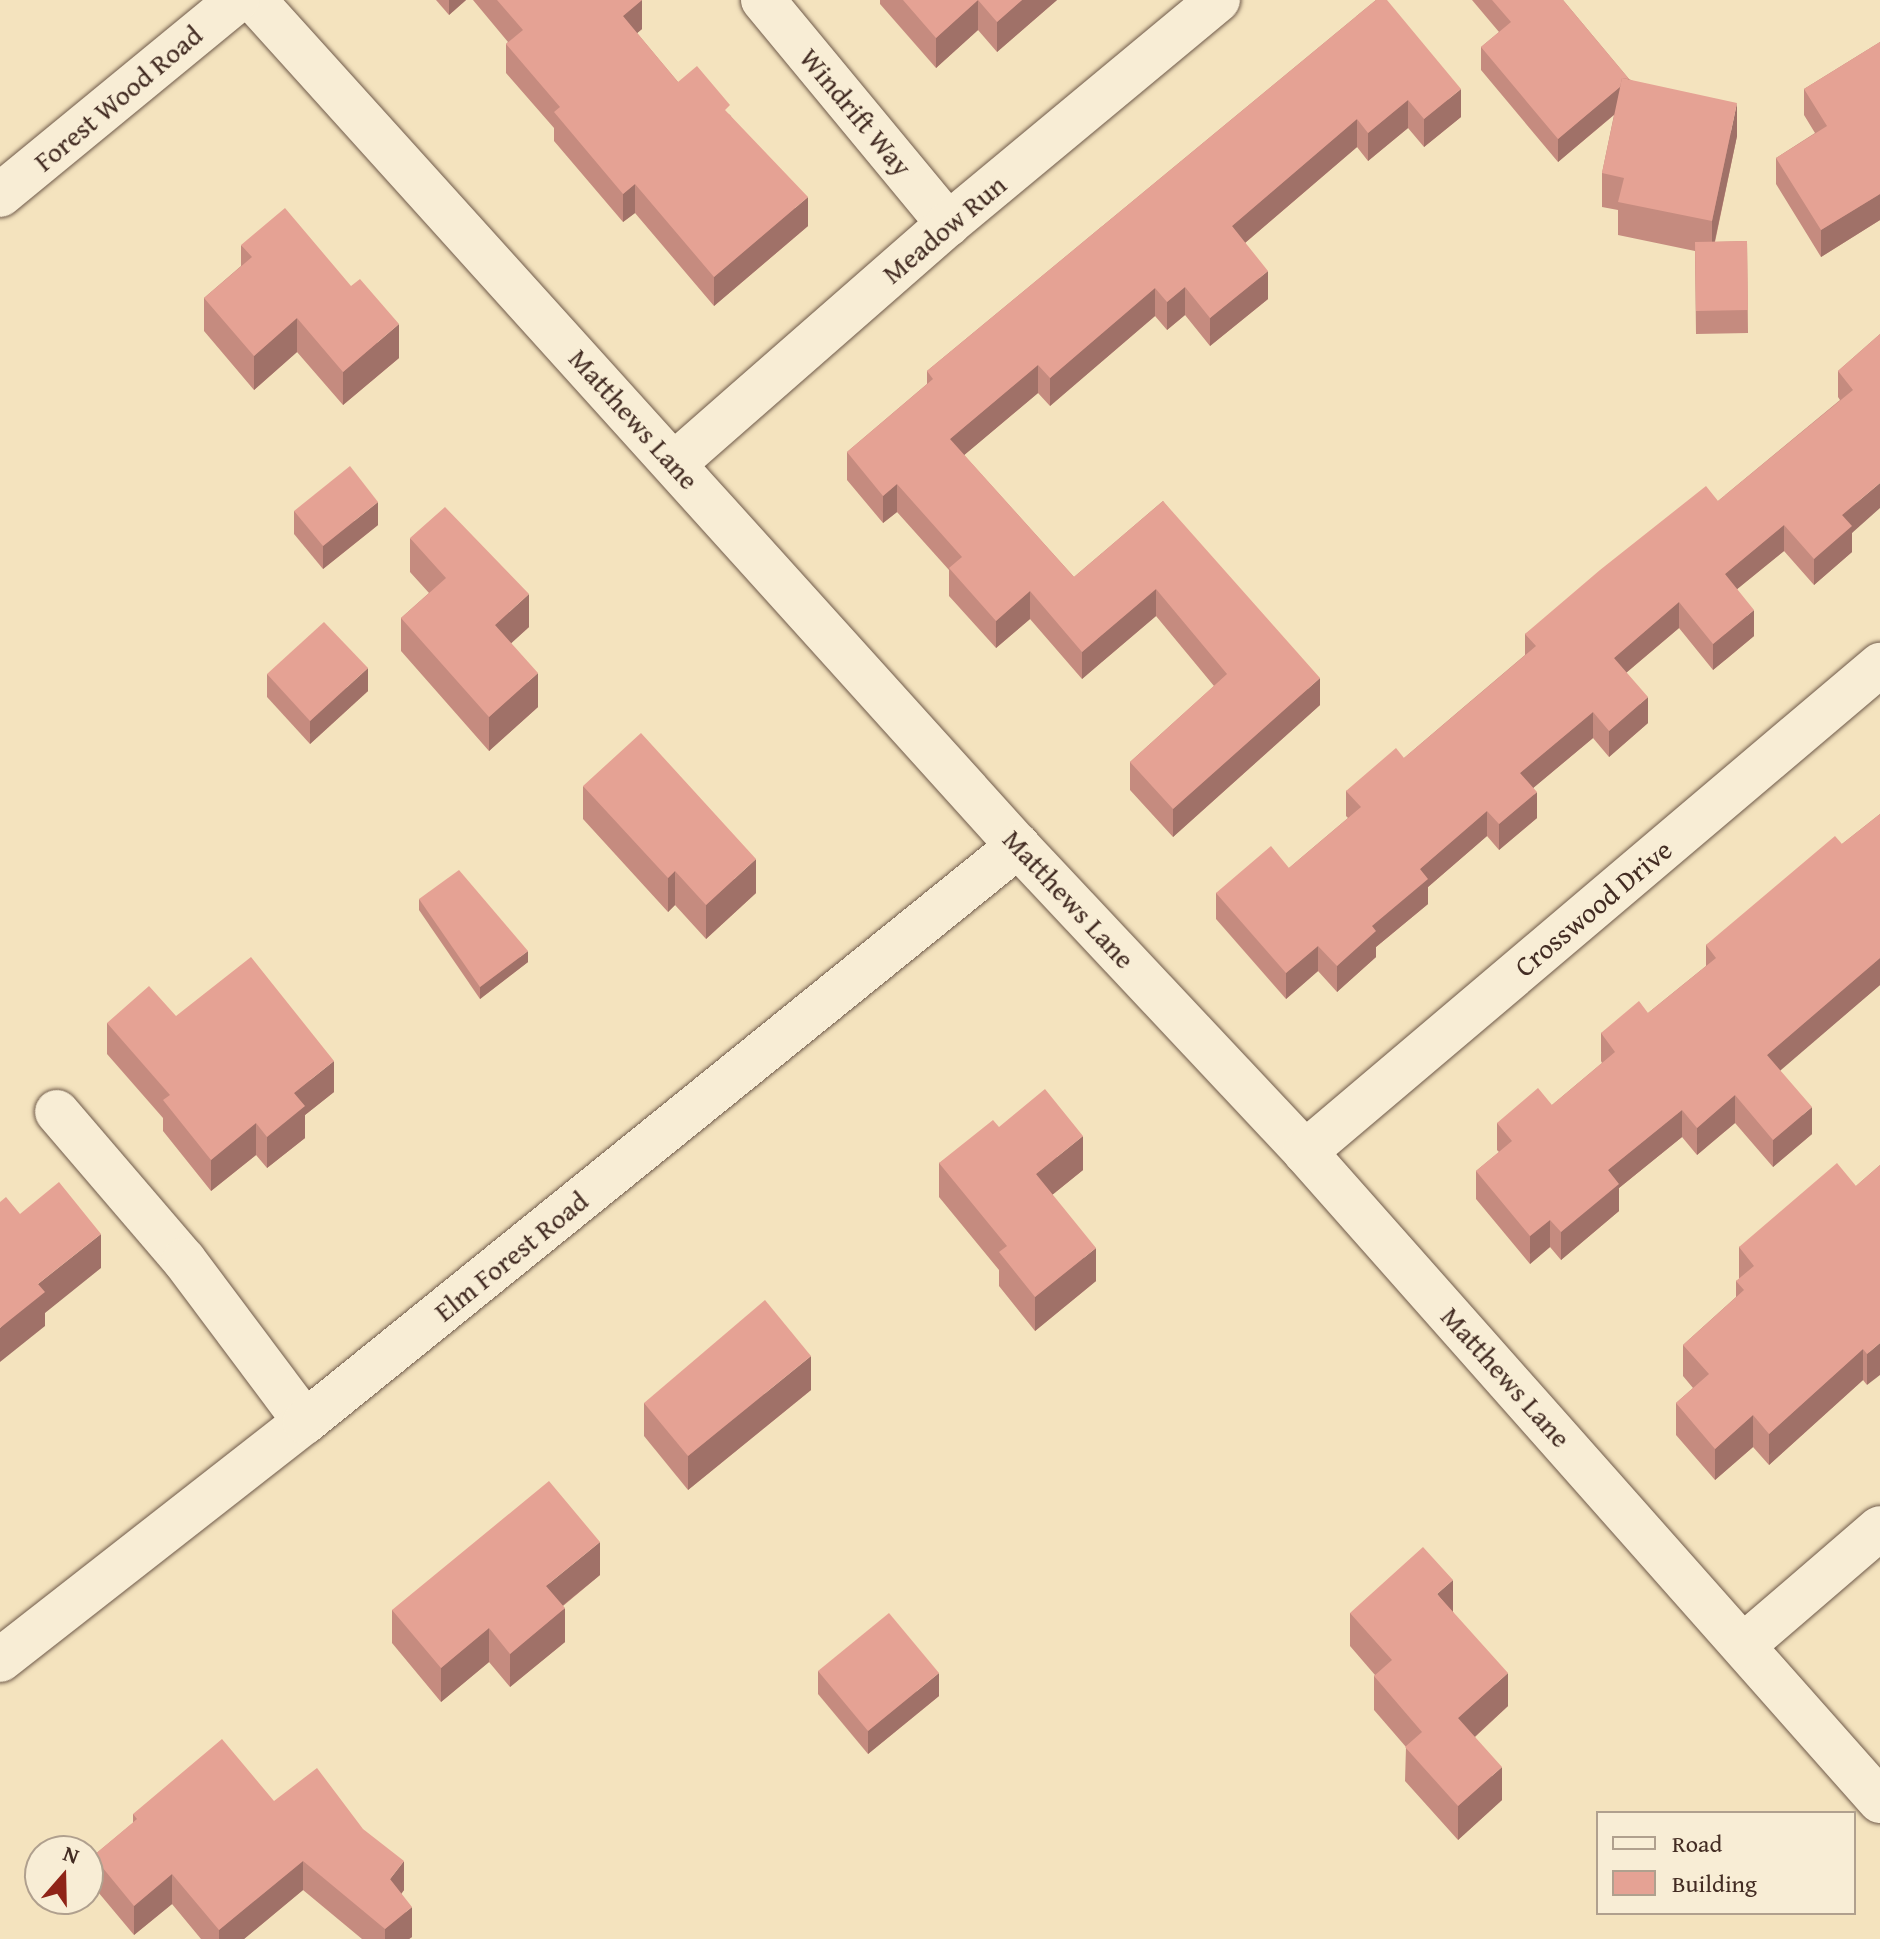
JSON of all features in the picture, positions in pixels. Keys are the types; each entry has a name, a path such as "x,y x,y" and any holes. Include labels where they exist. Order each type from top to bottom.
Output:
{"street":[{"name":"Forest Wood Road","path":"0,195 237,0"},
{"name":"Matthews Lane","path":"254,0 1018,846 1305,1152 1880,1801"},
{"name":"Windrift Way","path":"763,0 948,224"},
{"name":"Meadow Run","path":"675,463 948,224 1218,0"},
{"name":"Crosswood Drive","path":"1305,1152 1880,665"},
{"name":"Elm Forest Road","path":"0,1660 305,1422 1018,846"},
{"path":"57,1112 184,1260 305,1422"},
{"path":"1744,1645 1880,1528"}],"building":[{"path":"497,0 642,0 623,16 678,82 697,66 730,105 725,110 808,197 714,277 635,184 623,194 554,112 560,107 506,44 523,30"},
{"path":"903,0 978,0 936,38"},
{"path":"978,0 1022,0 997,22"},
{"path":"1376,0 1387,0 1461,89 1424,119 1408,100 1368,133 1357,119 1232,226 1268,271 1210,318 1185,287 1167,302 1155,288 1050,378 1038,365 950,439 1074,577 1163,501 1320,678 1173,809 1130,762 1227,674 1156,589 1082,652 1030,591 996,621 949,568 962,557 897,484 883,496 847,452 933,379 927,371"},
{"path":"1492,0 1563,0 1629,79 1622,78 1620,87 1558,139 1481,47 1511,22"},
{"path":"1880,42 1880,194 1821,230 1776,158 1827,126 1804,89"},
{"path":"1622,78 1737,103 1712,221 1618,202 1624,178 1602,173"},
{"path":"285,208 351,286 360,279 399,324 343,372 297,318 254,356 204,298 252,257 241,245"},
{"path":"1747,241 1748,310 1696,311 1695,242"},
{"path":"1880,334 1880,483 1842,515 1852,526 1814,559 1784,525 1725,574 1754,610 1713,644 1679,602 1614,658 1648,697 1609,731 1593,712 1520,773 1537,792 1499,824 1487,811 1420,869 1428,879 1372,926 1376,931 1337,966 1318,946 1286,973 1216,893 1271,846 1289,868 1361,807 1346,791 1396,748 1404,758 1536,646 1525,634 1600,570 1706,486 1718,501 1853,390 1838,371"},
{"path":"350,466 378,502 323,546 294,511"},
{"path":"445,507 529,594 495,625 538,673 489,717 401,618 446,578 410,538"},
{"path":"324,622 368,668 310,721 267,674"},
{"path":"641,733 756,859 706,905 675,871 668,878 583,786"},
{"path":"1880,814 1880,958 1767,1055 1812,1107 1773,1140 1735,1095 1697,1128 1682,1110 1608,1170 1619,1184 1561,1232 1550,1220 1530,1236 1476,1171 1512,1141 1497,1123 1538,1088 1552,1105 1615,1052 1601,1033 1639,1001 1648,1013 1716,958 1706,945 1835,836 1842,844"},
{"path":"459,870 528,951 480,987 419,899"},
{"path":"251,957 334,1061 294,1093 305,1106 267,1137 256,1123 211,1160 163,1100 170,1095 107,1023 149,986 176,1016"},
{"path":"1045,1089 1083,1136 1036,1174 1096,1248 1035,1297 999,1252 1007,1246 939,1163 993,1120 999,1127"},
{"path":"1837,1163 1856,1186 1880,1165 1880,1343 1867,1354 1863,1349 1769,1434 1753,1415 1715,1449 1676,1403 1709,1374 1683,1345 1744,1290 1736,1281 1754,1266 1739,1247"},
{"path":"59,1182 101,1234 38,1284 45,1292 0,1328 0,1202 6,1197 20,1214"},
{"path":"765,1300 811,1356 688,1456 644,1403"},
{"path":"549,1481 600,1542 546,1586 565,1608 510,1654 489,1628 441,1668 392,1610"},
{"path":"1423,1547 1453,1580 1437,1594 1508,1673 1458,1718 1502,1767 1458,1806 1405,1747 1422,1732 1374,1676 1392,1660 1350,1613"},
{"path":"889,1613 939,1673 868,1731 818,1671"},
{"path":"222,1739 274,1801 317,1768 363,1829 404,1861 390,1879 412,1907 385,1929 303,1861 219,1930 172,1874 134,1906 104,1869 104,1847 137,1819 133,1814"}]}
